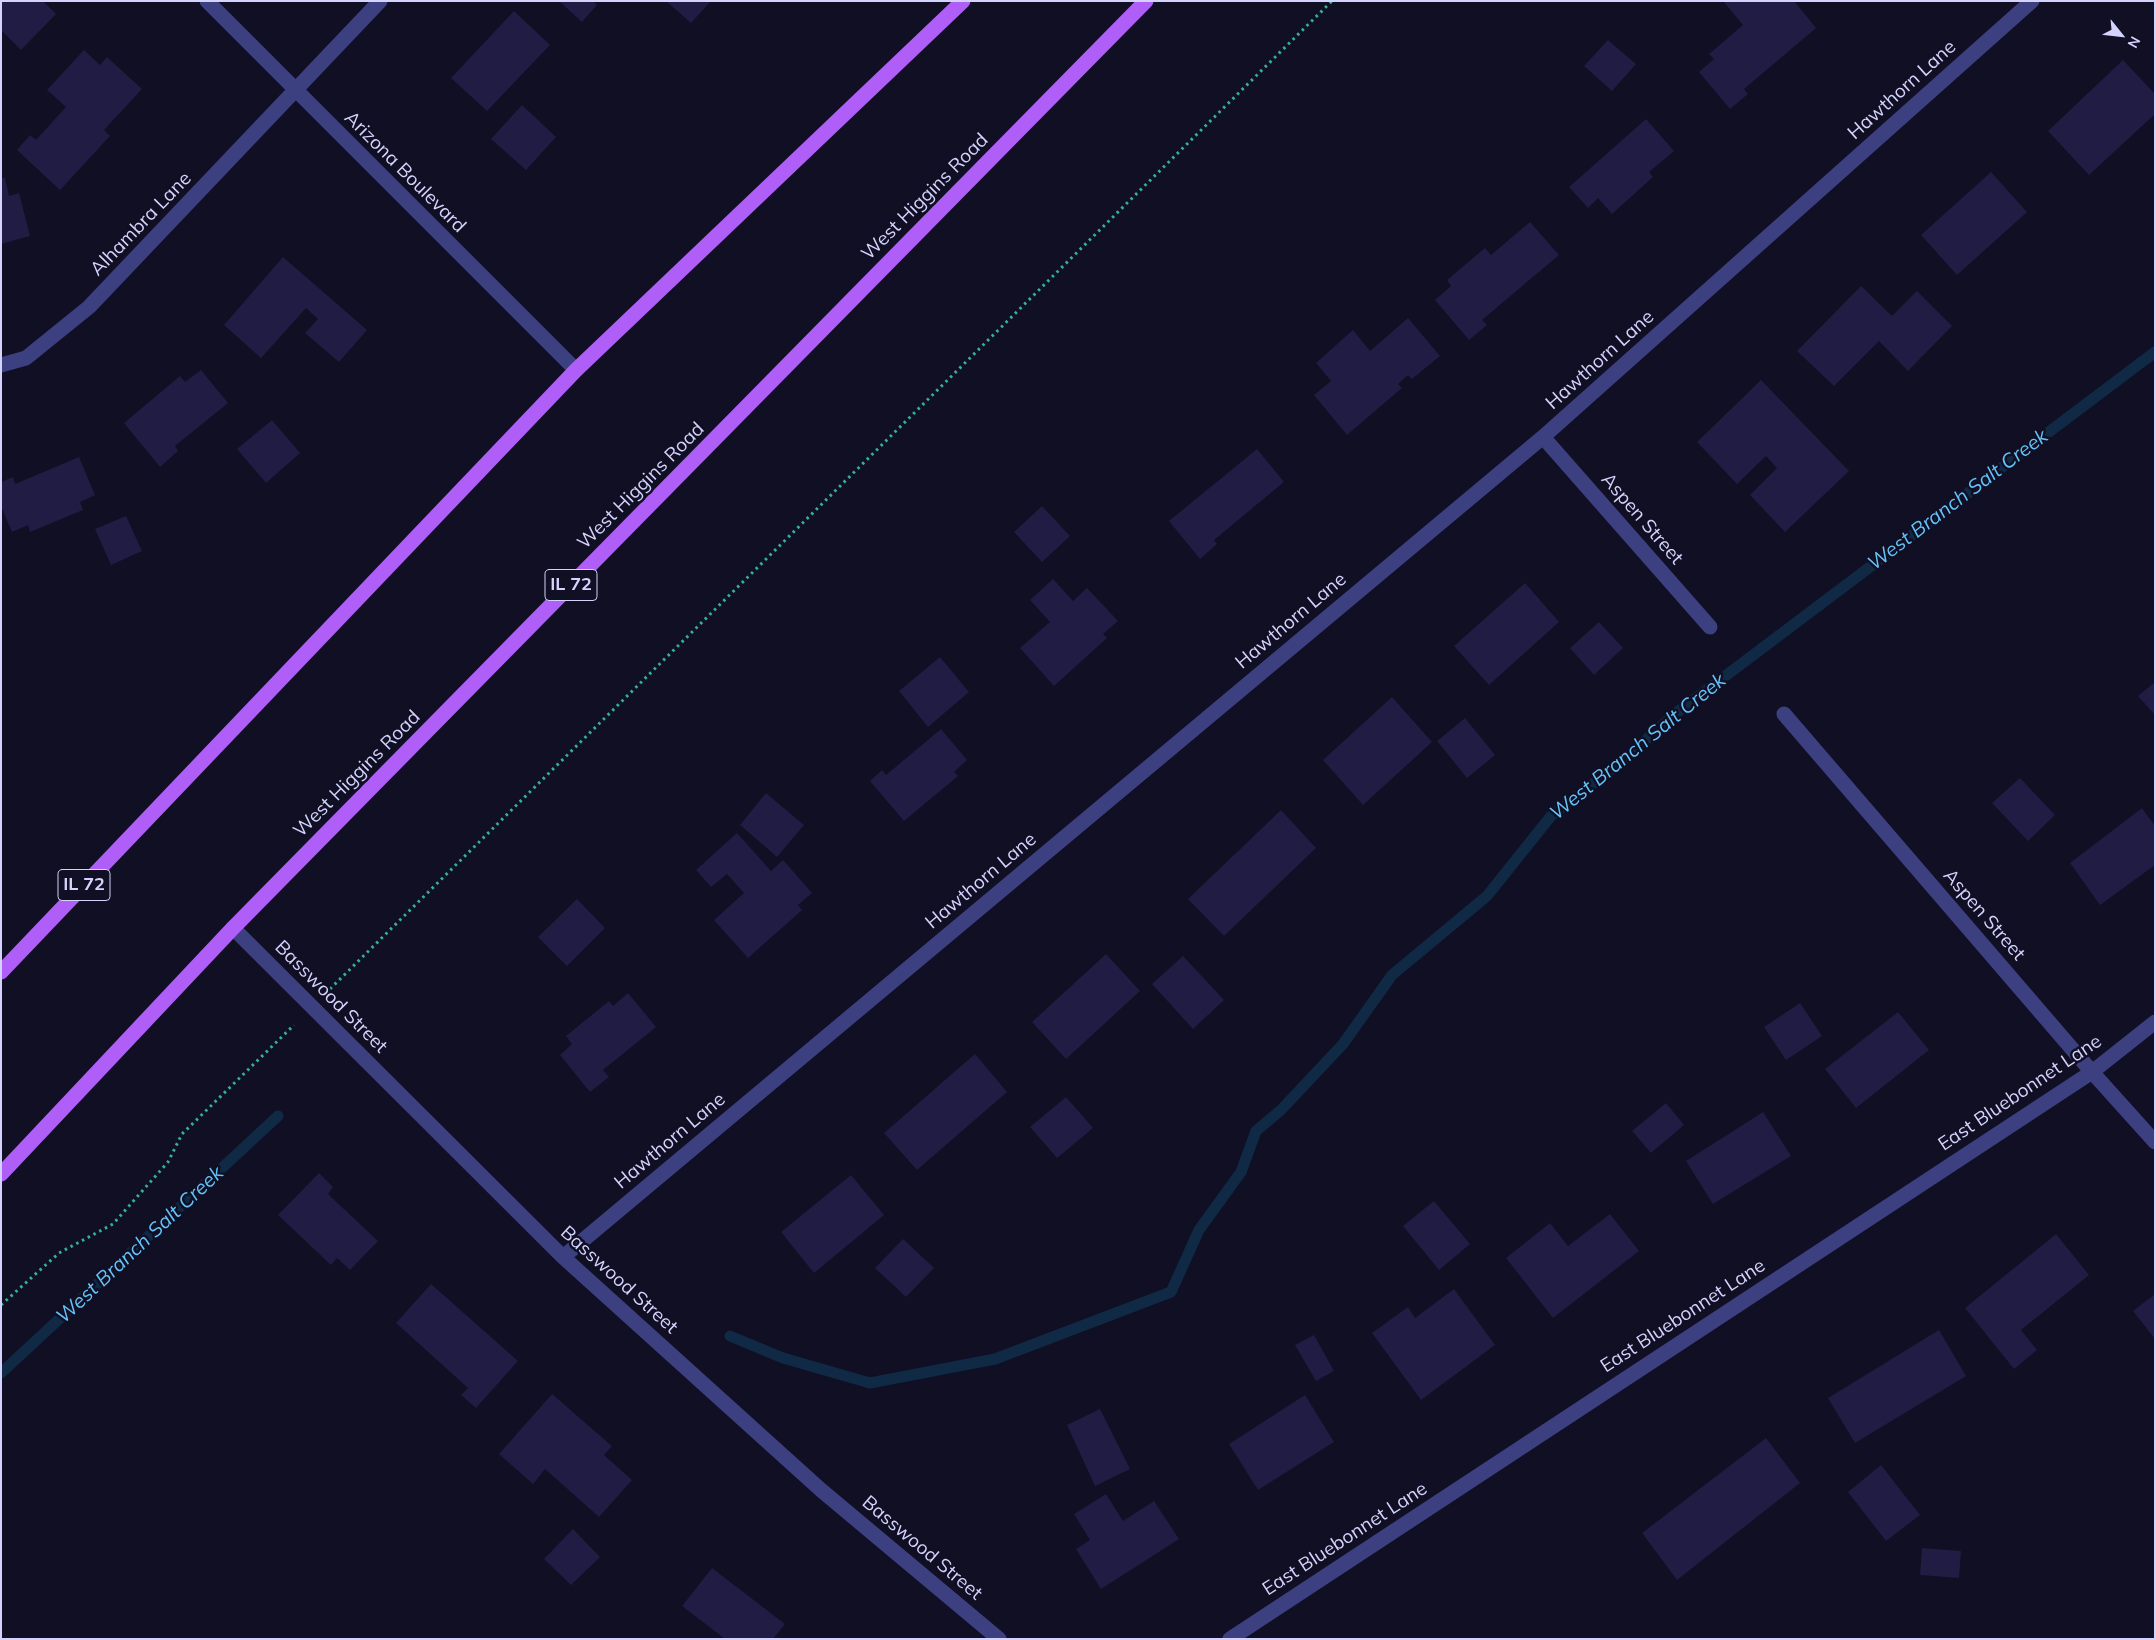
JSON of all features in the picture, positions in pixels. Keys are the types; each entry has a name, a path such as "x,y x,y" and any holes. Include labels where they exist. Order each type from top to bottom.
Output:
{"main road":[{"name":"IL 72","path":"1,972 576,370 963,1"},
{"name":"West Higgins Road","path":"1,1174 233,928 1146,1"}],"street":[{"name":"Arizona Boulevard","path":"207,1 294,91 576,370"},
{"name":"Alhambra Lane","path":"1,366 26,358 89,307 380,1"},
{"name":"Hawthorn Lane","path":"563,1257 1543,437 2032,1"},
{"name":"Aspen Street","path":"1543,437 1710,626"},
{"name":"Aspen Street","path":"1784,714 2092,1072 2155,1142"},
{"name":"Basswood Street","path":"233,928 563,1257 822,1490 999,1639"},
{"name":"East Bluebonnet Lane","path":"1230,1639 2092,1072 2155,1022"}],"path":[{"path":"1,1305 59,1253 113,1224 168,1162 182,1134 1332,1"}],"building":[{"path":"1,1 43,1 56,14 21,50 1,30"},
{"path":"559,1 593,1 597,5 582,22"},
{"path":"666,1 711,1 691,23"},
{"path":"1723,1 1794,1 1816,28 1744,89 1748,94 1730,109 1699,72 1714,59 1709,54 1743,25"},
{"path":"514,11 550,45 487,111 451,78"},
{"path":"1608,40 1636,64 1612,91 1584,66"},
{"path":"84,50 100,65 107,57 142,89 104,130 110,136 60,190 17,150 30,135 36,140 66,107 47,90"},
{"path":"2123,60 2155,94 2155,114 2089,175 2048,131"},
{"path":"522,105 556,137 526,170 491,139"},
{"path":"1646,119 1674,151 1649,172 1653,177 1612,214 1598,198 1588,208 1569,187"},
{"path":"1991,172 2027,212 1957,275 1921,235"},
{"path":"1,178 5,178 9,196 19,193 30,236 1,244"},
{"path":"1530,222 1559,255 1482,320 1487,325 1469,340 1435,300 1451,286 1447,280 1485,248 1491,255"},
{"path":"283,257 367,330 339,362 305,333 318,319 306,308 261,358 224,325"},
{"path":"1861,286 1892,316 1917,291 1952,326 1908,371 1879,341 1834,386 1797,351"},
{"path":"1408,318 1440,356 1412,379 1408,375 1398,384 1402,388 1347,435 1314,395 1331,381 1316,363 1353,330 1370,351"},
{"path":"201,370 228,403 175,446 178,451 160,467 124,423 180,376 185,382"},
{"path":"1761,380 1849,471 1785,532 1750,495 1777,468 1766,456 1737,484 1697,442"},
{"path":"272,420 300,453 266,483 237,449"},
{"path":"1257,449 1284,482 1214,540 1217,544 1200,559 1169,521"},
{"path":"79,457 95,495 80,502 83,510 30,532 28,525 12,532 1,506 1,482 13,477 15,484"},
{"path":"1042,506 1070,536 1042,562 1014,532"},
{"path":"126,516 142,551 111,565 95,529"},
{"path":"1053,579 1073,601 1087,588 1118,621 1103,634 1107,638 1054,686 1020,648 1050,622 1030,600"},
{"path":"1525,583 1559,622 1489,685 1454,646"},
{"path":"1599,622 1623,648 1594,675 1570,648"},
{"path":"940,657 969,692 928,727 899,691"},
{"path":"2155,682 2155,715 2138,696"},
{"path":"1392,697 1432,742 1363,805 1323,760"},
{"path":"1465,718 1495,755 1467,778 1437,741"},
{"path":"941,729 967,760 954,772 958,776 904,821 870,781 882,770 886,775"},
{"path":"2020,778 2055,815 2028,841 1992,803"},
{"path":"766,793 804,825 777,857 740,825"},
{"path":"2142,808 2155,826 2155,865 2100,905 2070,863"},
{"path":"1281,810 1316,848 1224,936 1188,899"},
{"path":"737,833 771,871 783,860 812,893 798,905 802,910 748,958 714,920 744,893 727,874 711,887 696,870"},
{"path":"577,899 605,928 567,966 538,937"},
{"path":"1106,954 1140,991 1066,1059 1032,1022"},
{"path":"1183,956 1224,1000 1193,1029 1152,984"},
{"path":"628,993 656,1027 603,1070 609,1077 590,1092 560,1055 572,1044 566,1036 609,1001 613,1006"},
{"path":"1800,1003 1822,1036 1786,1060 1764,1027"},
{"path":"1898,1012 1929,1050 1856,1108 1825,1069"},
{"path":"975,1054 1007,1092 917,1170 884,1133"},
{"path":"1066,1097 1093,1128 1057,1158 1030,1127"},
{"path":"1666,1103 1684,1125 1651,1153 1632,1131"},
{"path":"1763,1112 1791,1156 1713,1204 1686,1161"},
{"path":"319,1173 333,1187 328,1194 378,1241 350,1270 337,1258 331,1265 278,1215"},
{"path":"851,1175 884,1215 814,1273 781,1232"},
{"path":"1434,1201 1470,1244 1439,1270 1403,1226"},
{"path":"1610,1214 1639,1251 1553,1318 1506,1258 1550,1223 1568,1246"},
{"path":"2056,1234 2089,1275 2021,1330 2037,1350 2014,1369 1965,1308"},
{"path":"903,1239 934,1268 906,1297 875,1268"},
{"path":"431,1284 518,1361 476,1408 461,1395 468,1388 396,1323"},
{"path":"1454,1289 1495,1345 1421,1400 1372,1333 1408,1307 1415,1318"},
{"path":"2155,1294 2155,1339 2133,1311"},
{"path":"1939,1330 1966,1376 1855,1443 1828,1398"},
{"path":"1314,1335 1334,1371 1316,1381 1295,1345"},
{"path":"552,1394 612,1446 604,1455 632,1480 599,1517 545,1469 533,1484 499,1454"},
{"path":"1305,1395 1334,1442 1258,1490 1229,1444"},
{"path":"1100,1409 1130,1469 1095,1486 1067,1425"},
{"path":"1766,1438 1800,1483 1677,1580 1642,1533"},
{"path":"1881,1465 1920,1515 1886,1541 1848,1492"},
{"path":"1106,1494 1123,1521 1154,1501 1179,1539 1101,1589 1076,1549 1090,1540 1074,1514"},
{"path":"573,1529 600,1557 571,1585 544,1559"},
{"path":"1922,1548 1961,1551 1959,1578 1920,1575"},
{"path":"712,1568 785,1624 773,1639 725,1639 682,1606"}],"waterway":[{"name":"West Branch Salt Creek","path":"730,1336 783,1358 870,1383 995,1359 1171,1292 1199,1230 1241,1172 1256,1131 1281,1110 1343,1044 1392,975 1487,896 1551,816 1624,760 1671,717 2155,352"},
{"name":"West Branch Salt Creek","path":"1,1373 278,1116"}]}
